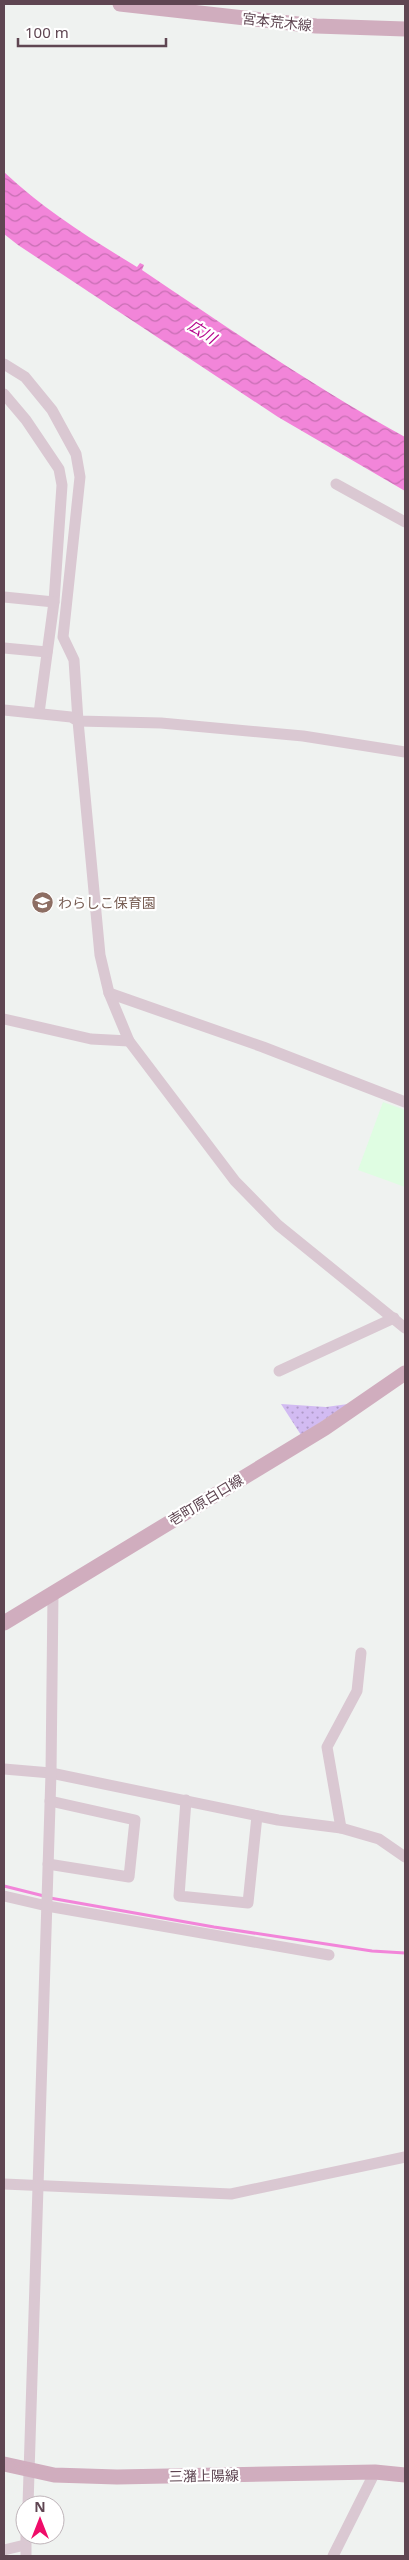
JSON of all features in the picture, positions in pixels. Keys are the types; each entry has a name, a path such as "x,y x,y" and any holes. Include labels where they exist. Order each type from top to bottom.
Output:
{"main road":[{"name":"宮本荒木線","path":"120,4 316,26 405,29"},
{"name":"壱町原白口線","path":"4,1623 325,1428 405,1373"},
{"name":"三潴上陽線","path":"4,2464 54,2475 117,2477 375,2472 405,2475"}],"street":[{"path":"4,364 25,377 52,410 76,454 80,477 63,637 74,660 100,955 109,993 129,1041 235,1181 278,1225 405,1328"},
{"path":"4,394 11,400 60,469 61,510 54,602 39,713"},
{"path":"336,484 405,522"},
{"path":"4,597 54,602"},
{"path":"4,648 47,652"},
{"path":"4,710 71,717 78,721 161,723 303,736 405,752"},
{"path":"109,993 263,1047 405,1102"},
{"path":"4,1019 91,1039 129,1041"},
{"path":"279,1372 394,1318"},
{"path":"29,2495 51,1773 53,1593"},
{"path":"341,1828 327,1747 356,1691 361,1653"},
{"path":"4,1769 51,1773 257,1816 341,1828 379,1840 405,1857"},
{"path":"186,1800 179,1896 248,1903 257,1816"},
{"path":"48,1864 130,1878 135,1820 50,1801"},
{"path":"4,1896 47,1906 329,1955"},
{"path":"4,2184 230,2194 405,2157"},
{"path":"333,2556 375,2472"},
{"path":"4,2550 26,2546"}],"shaded area":[{"path":"383,1102 405,1110 405,1187 358,1170"},
{"path":"281,1404 326,1407 348,1404 301,1435"}],"water":[{"name":"広川","path":"4,172 35,199 85,234 137,267 140,263 144,265 142,270 239,335 338,398 405,437 405,491 278,417 4,234"}],"waterway":[{"path":"4,1886 44,1896"},
{"path":"50,1898 214,1927 372,1951 405,1953"}],"place":[{"name":"わらしこ保育園","path":"42,903"}]}
